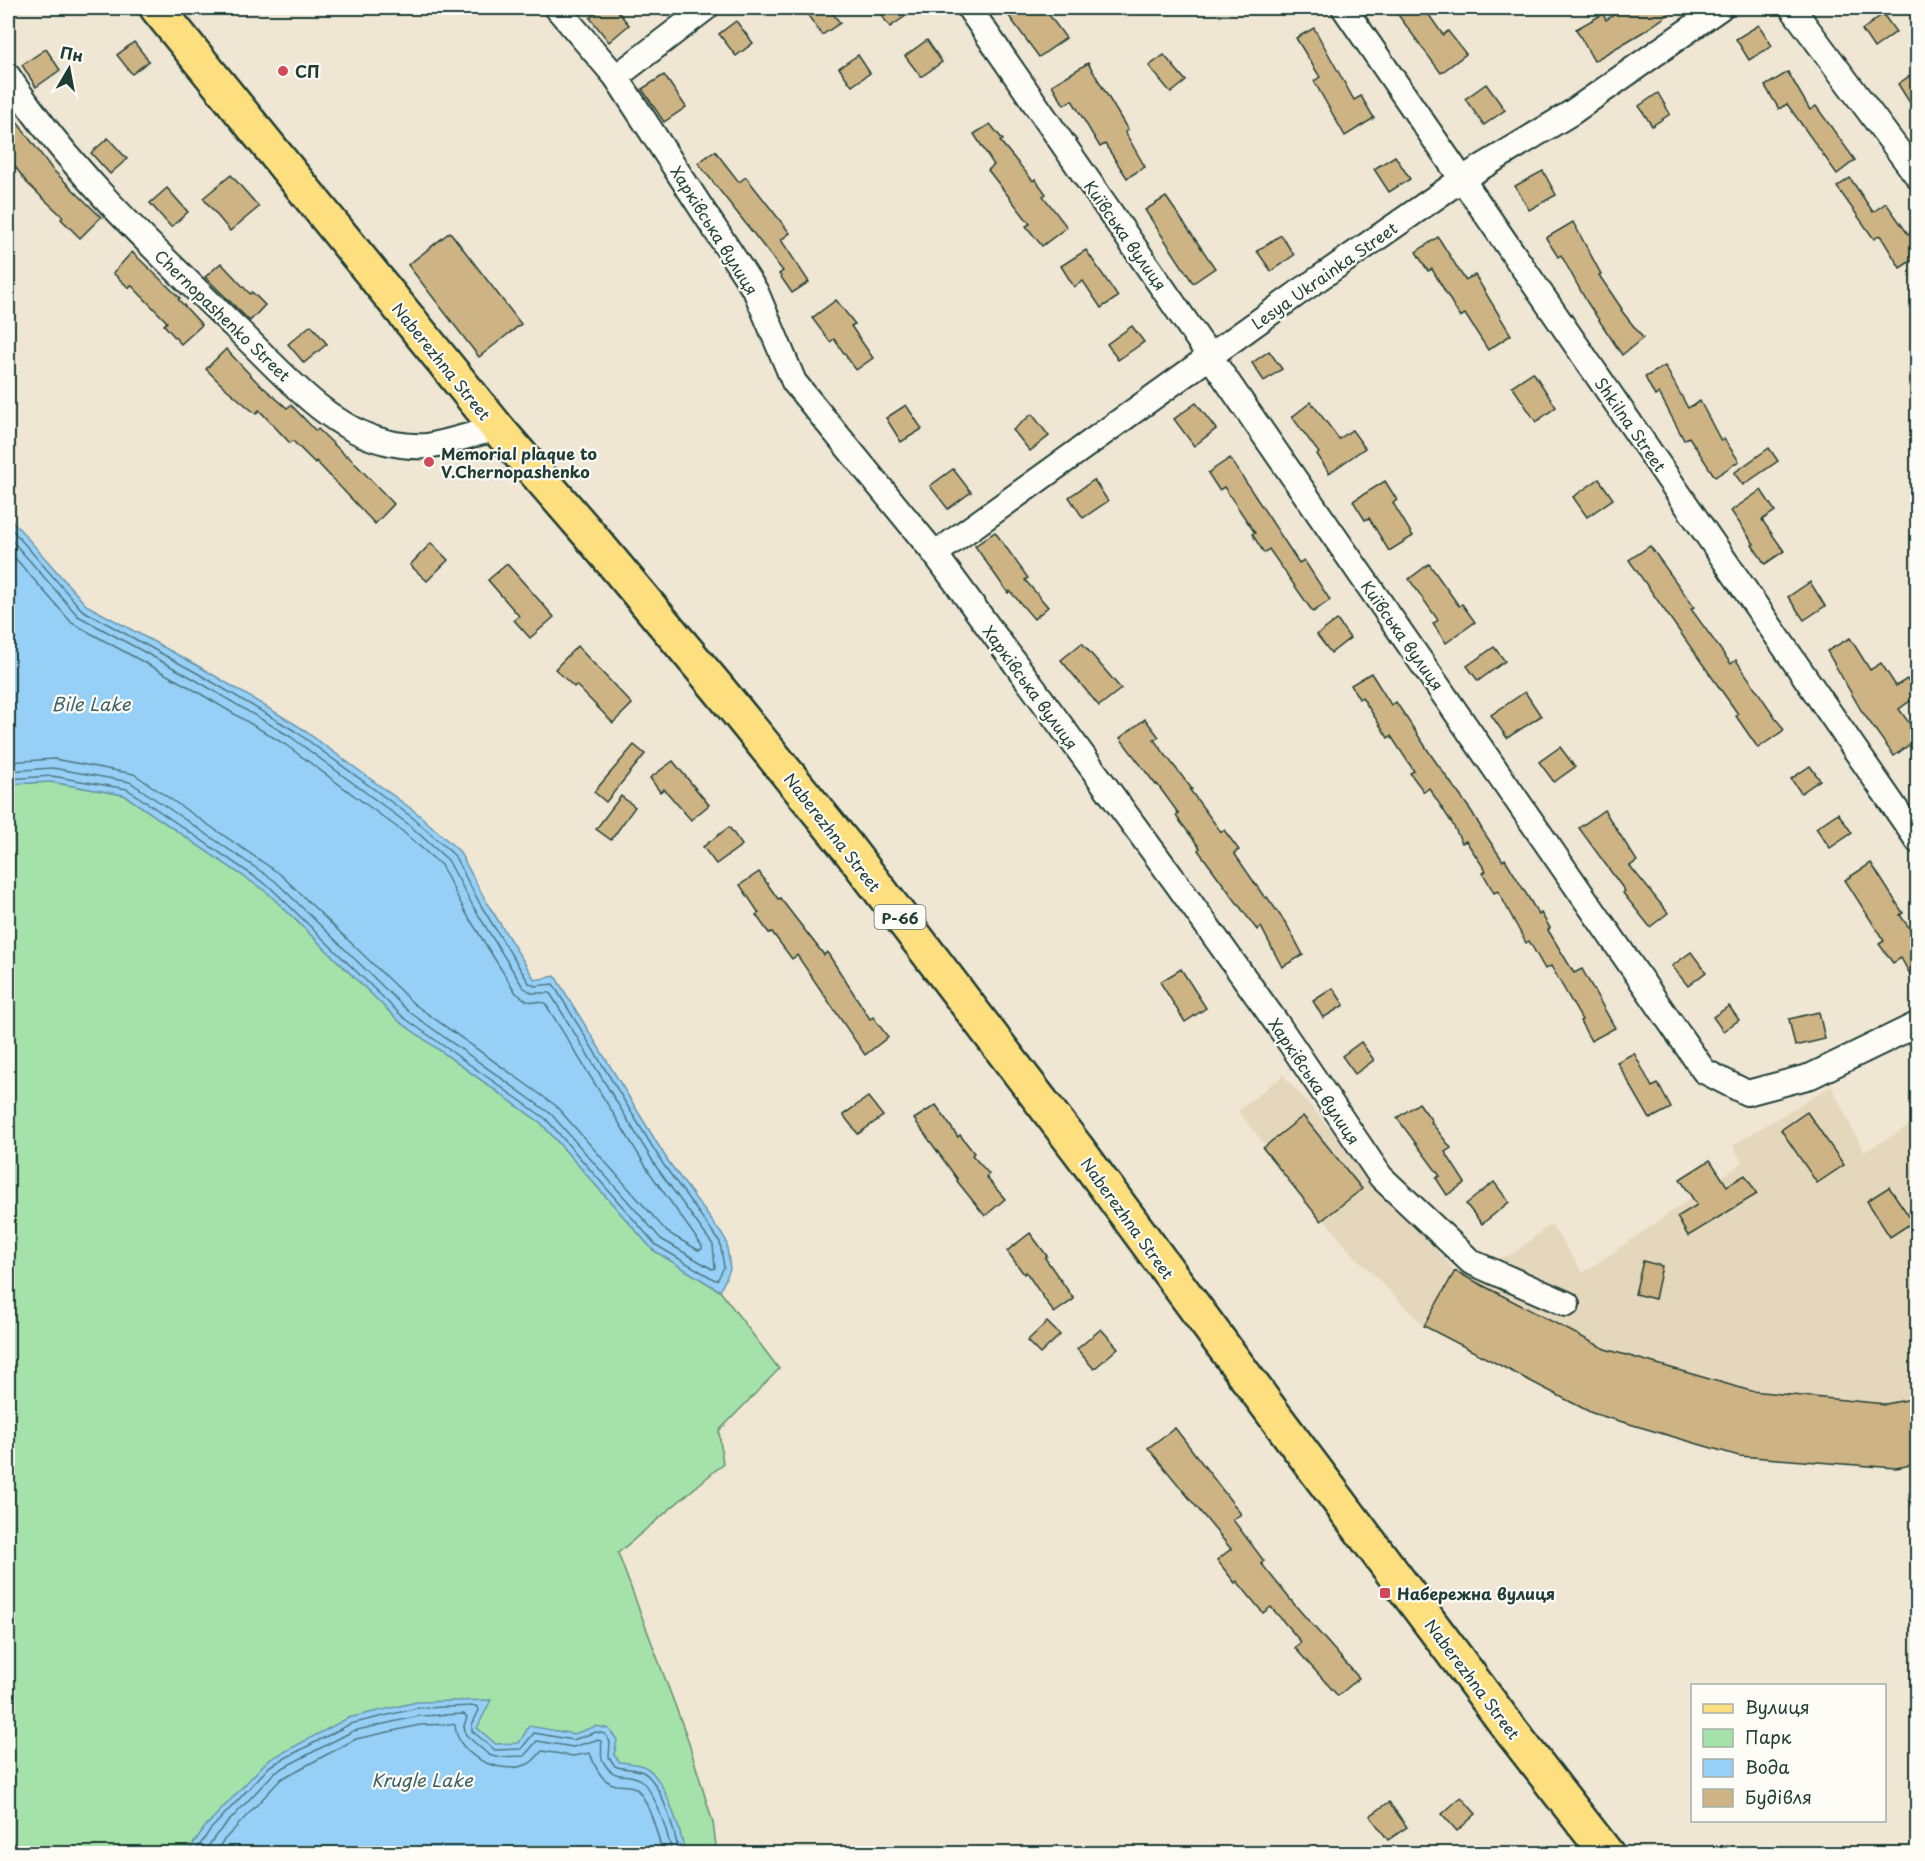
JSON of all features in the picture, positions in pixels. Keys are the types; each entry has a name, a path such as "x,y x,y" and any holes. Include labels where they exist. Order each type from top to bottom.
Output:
{"main road":[{"name":"Naberezhna Street","path":"157,8 498,429 634,587 847,847 1073,1143 1491,1704 1607,1854"}],"street":[{"name":"Харківська вулиця","path":"557,8 616,76 756,292 794,382 935,554 1278,1025 1381,1177 1471,1262 1567,1304"},
{"path":"616,76 706,8"},
{"name":"Київська вулиця","path":"969,8 1704,1071 1747,1093 1811,1076 1917,1024"},
{"name":"Shkilna Street","path":"1344,8 1917,841"},
{"name":"Lesya Ukrainka Street","path":"935,554 1210,356 1462,179 1571,113 1720,8"},
{"path":"1792,8 1917,177"},
{"name":"Chernopashenko Street","path":"8,76 84,176 181,275 302,391 341,423 386,442 425,446 498,429"}],"shaded area":[{"path":"1283,1075 1455,1271 1513,1254 1551,1224 1583,1273 1742,1163 1733,1145 1831,1086 1864,1152 1917,1121 1917,1464 1897,1468 1739,1456 1592,1413 1424,1326 1348,1249 1238,1111"}],"green space":[{"path":"51,782 124,795 268,893 399,1021 541,1123 653,1250 720,1291 779,1369 719,1431 723,1464 618,1553 687,1737 713,1823 717,1853 8,1854 8,784"}],"water":[{"name":"Bile Lake","path":"8,516 86,605 200,667 298,726 417,813 459,851 486,901 535,980 555,976 668,1161 726,1240 730,1269 720,1291 653,1250 541,1123 399,1021 268,893 124,795 51,782 8,784"},
{"name":"Krugle Lake","path":"491,1700 477,1728 496,1744 519,1743 529,1726 574,1734 596,1726 609,1729 617,1740 614,1755 620,1762 643,1766 651,1771 658,1780 680,1832 685,1853 187,1853 205,1827 267,1761 348,1718 417,1702"}],"building":[{"path":"603,8 615,8 629,25 609,42 590,18"},
{"path":"817,8 829,8 840,23 822,35 807,14"},
{"path":"876,8 917,8 890,27"},
{"path":"1003,8 1044,8 1066,38 1039,57"},
{"path":"1393,8 1424,8 1443,35 1448,31 1466,54 1441,73"},
{"path":"1624,8 1678,8 1594,61 1576,29 1603,14 1606,20"},
{"path":"1883,14 1896,32 1874,48 1862,30"},
{"path":"736,21 753,43 736,56 719,34"},
{"path":"1759,25 1772,46 1749,60 1736,39"},
{"path":"1314,28 1354,100 1361,96 1374,118 1345,136 1314,81 1320,77 1296,38"},
{"path":"927,40 942,62 921,77 905,56"},
{"path":"134,42 149,61 132,74 117,55"},
{"path":"46,49 60,70 36,87 22,65"},
{"path":"858,55 870,73 852,86 839,68"},
{"path":"1164,55 1186,81 1171,93 1149,66"},
{"path":"1088,63 1128,130 1125,132 1145,167 1127,178 1105,144 1100,147 1072,100 1064,105 1052,85"},
{"path":"1917,71 1917,114 1898,84"},
{"path":"1788,72 1810,110 1816,106 1855,160 1837,174 1787,104 1779,109 1765,86"},
{"path":"664,75 686,107 664,122 642,89"},
{"path":"1486,84 1505,110 1484,125 1465,99"},
{"path":"1658,93 1670,114 1652,126 1639,106"},
{"path":"8,110 52,169 101,217 80,238 61,219 63,217 27,183 8,157"},
{"path":"990,124 1003,140 1000,141 1033,181 1035,179 1046,194 1043,196 1067,227 1042,246 1026,226 1030,224 988,170 994,165 974,134"},
{"path":"108,138 127,159 110,174 91,153"},
{"path":"715,151 739,182 746,177 790,233 781,240 809,282 792,293 779,274 783,271 698,163"},
{"path":"1395,156 1410,179 1389,192 1374,169"},
{"path":"1543,171 1556,195 1529,210 1515,186"},
{"path":"231,175 259,207 230,231 203,198"},
{"path":"1850,178 1873,212 1886,203 1908,234 1911,232 1917,242 1917,257 1900,268 1880,235 1874,239 1837,187"},
{"path":"167,188 188,212 171,227 150,203"},
{"path":"1166,197 1215,268 1193,283 1145,210"},
{"path":"1573,222 1601,274 1599,275 1621,310 1643,338 1622,355 1587,302 1561,255 1558,257 1546,238"},
{"path":"450,232 521,324 479,357 408,265"},
{"path":"1281,235 1294,255 1271,271 1257,251"},
{"path":"1438,237 1465,280 1475,275 1511,335 1488,350 1465,314 1460,317 1432,269 1428,271 1416,252"},
{"path":"1086,250 1118,297 1101,308 1083,281 1074,287 1061,266"},
{"path":"132,252 180,298 178,299 202,325 181,344 164,325 167,322 131,285 129,288 113,273"},
{"path":"221,263 250,294 252,292 265,305 250,321 205,277"},
{"path":"836,300 855,324 851,326 873,358 856,370 834,339 830,342 812,318"},
{"path":"311,325 327,344 304,363 288,344"},
{"path":"1132,326 1144,342 1118,360 1107,344"},
{"path":"226,349 256,381 287,408 291,405 316,431 318,429 347,455 394,504 375,524 316,461 315,463 293,441 290,443 259,410 256,414 206,369"},
{"path":"1269,351 1282,369 1264,381 1252,363"},
{"path":"1665,366 1688,408 1700,401 1721,441 1724,439 1739,461 1715,477 1689,437 1684,440 1659,393 1655,396 1645,377"},
{"path":"1533,372 1556,407 1536,422 1512,386"},
{"path":"1311,402 1339,439 1352,430 1365,448 1329,473 1317,454 1319,453 1292,417"},
{"path":"1196,403 1216,429 1194,446 1174,419"},
{"path":"906,405 922,429 901,442 886,418"},
{"path":"1032,414 1049,436 1030,451 1013,430"},
{"path":"1769,448 1778,461 1743,485 1734,473"},
{"path":"1230,458 1299,563 1304,560 1330,600 1313,612 1269,549 1264,553 1252,534 1255,533 1224,487 1219,490 1208,473"},
{"path":"953,469 971,492 948,509 930,486"},
{"path":"1599,479 1613,499 1587,517 1573,497"},
{"path":"1094,480 1108,501 1083,518 1069,497"},
{"path":"1385,481 1397,500 1393,503 1413,536 1389,551 1369,518 1365,520 1353,501"},
{"path":"1761,490 1775,511 1762,520 1784,551 1765,564 1731,511"},
{"path":"995,532 1028,578 1025,580 1048,607 1034,619 1010,591 1008,593 975,546"},
{"path":"431,543 448,560 427,581 410,565"},
{"path":"1650,546 1694,607 1691,609 1731,664 1736,660 1784,730 1758,748 1736,716 1738,714 1629,560"},
{"path":"507,564 554,617 530,638 514,620 519,616 488,580"},
{"path":"1429,564 1459,606 1462,604 1475,622 1446,643 1433,624 1438,620 1409,579"},
{"path":"1810,582 1825,606 1804,620 1788,597"},
{"path":"1337,620 1350,638 1331,653 1317,635"},
{"path":"1850,638 1870,670 1881,663 1896,686 1907,679 1917,694 1899,709 1917,734 1917,739 1894,756 1861,710 1827,651"},
{"path":"1082,643 1121,689 1099,706 1061,660"},
{"path":"577,646 632,704 613,723 576,685 574,687 555,669"},
{"path":"1494,647 1505,661 1478,681 1467,666"},
{"path":"1371,673 1391,705 1396,702 1503,861 1505,859 1539,915 1541,913 1550,928 1548,930 1574,973 1582,969 1615,1028 1591,1041 1580,1021 1582,1020 1551,966 1545,969 1529,941 1526,943 1498,891 1494,893 1483,873 1486,871 1466,841 1462,843 1429,788 1424,792 1410,773 1414,771 1391,736 1388,738 1362,697 1359,699 1351,685"},
{"path":"1525,692 1541,716 1507,738 1491,715"},
{"path":"1145,719 1159,737 1154,740 1192,789 1190,790 1221,832 1224,830 1239,850 1234,853 1287,925 1303,955 1282,967 1261,927 1257,930 1198,850 1200,848 1176,816 1179,814 1120,738"},
{"path":"634,745 645,754 606,802 594,792"},
{"path":"1560,747 1575,767 1554,782 1539,762"},
{"path":"673,761 709,805 691,820 664,789 660,792 650,778"},
{"path":"1810,766 1820,780 1801,793 1791,779"},
{"path":"621,796 635,807 611,840 596,829"},
{"path":"1604,810 1637,861 1630,866 1668,913 1650,927 1623,893 1625,891 1579,828"},
{"path":"1838,813 1852,833 1830,848 1816,828"},
{"path":"729,827 742,845 716,864 703,847"},
{"path":"1871,863 1903,913 1900,915 1917,939 1917,987 1901,958 1893,963 1879,944 1884,941 1845,880"},
{"path":"759,872 824,955 827,952 870,1019 873,1017 888,1037 865,1055 797,955 792,959 756,915 759,913 740,885"},
{"path":"1691,952 1706,972 1688,986 1672,966"},
{"path":"1181,969 1206,1008 1185,1022 1160,982"},
{"path":"1333,988 1344,1005 1323,1018 1313,1001"},
{"path":"1729,1006 1739,1020 1723,1031 1713,1017"},
{"path":"1819,1012 1825,1039 1795,1046 1789,1019"},
{"path":"1361,1042 1374,1060 1355,1074 1342,1056"},
{"path":"1634,1053 1652,1087 1658,1084 1671,1108 1650,1119 1617,1062"},
{"path":"868,1097 883,1116 858,1134 843,1115"},
{"path":"1419,1103 1451,1148 1445,1152 1465,1183 1447,1195 1436,1178 1440,1176 1397,1118"},
{"path":"936,1105 958,1137 960,1135 974,1153 972,1155 989,1174 986,1177 1005,1199 985,1216 957,1181 914,1119"},
{"path":"1807,1112 1844,1165 1817,1183 1781,1130"},
{"path":"1303,1116 1362,1189 1321,1221 1263,1148"},
{"path":"1710,1160 1727,1186 1745,1175 1757,1194 1688,1236 1677,1217 1697,1205 1680,1179"},
{"path":"1494,1182 1509,1202 1482,1224 1466,1204"},
{"path":"1889,1187 1913,1222 1890,1237 1867,1201"},
{"path":"1030,1233 1074,1299 1054,1313 1026,1272 1024,1274 1007,1251"},
{"path":"1643,1261 1662,1266 1655,1299 1635,1294"},
{"path":"1455,1271 1605,1349 1751,1391 1886,1404 1917,1398 1917,1464 1896,1468 1739,1456 1592,1413 1424,1326"},
{"path":"1047,1322 1060,1335 1040,1354 1027,1341"},
{"path":"1101,1329 1118,1348 1094,1369 1077,1349"},
{"path":"1175,1428 1241,1514 1233,1520 1264,1561 1261,1563 1359,1678 1338,1696 1295,1648 1301,1642 1271,1607 1263,1613 1217,1560 1231,1549 1148,1448"},
{"path":"1461,1797 1476,1814 1457,1831 1442,1814"},
{"path":"1389,1802 1407,1827 1388,1840 1370,1816"}],"place":[{"name":"СП","path":"283,71"},
{"name":"Memorial plaque to V.Chernopashenko","path":"429,462"},
{"name":"Набережна вулиця","path":"1385,1593"}]}
